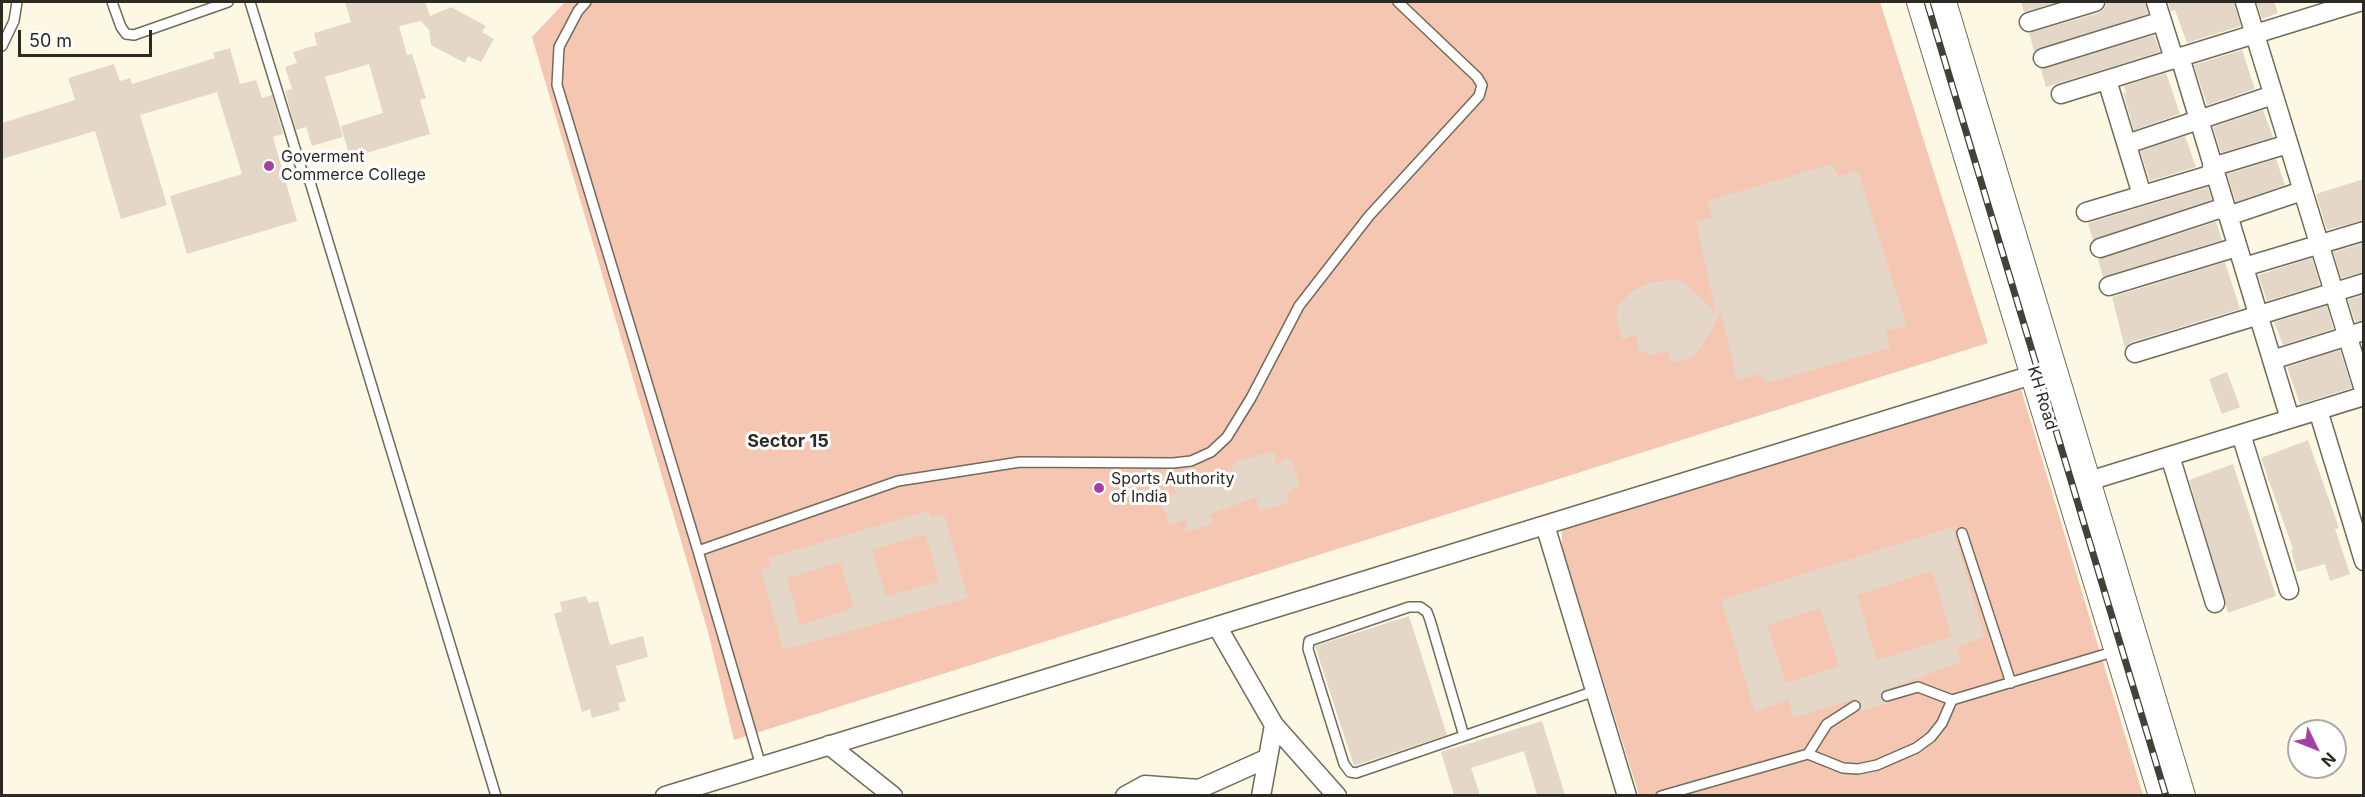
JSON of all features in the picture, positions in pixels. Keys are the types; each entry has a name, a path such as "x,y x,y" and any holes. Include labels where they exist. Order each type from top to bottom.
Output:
{"main road":[{"name":"KH Road","path":"1920,2 2045,371"},
{"name":"KH Road","path":"1943,2 2045,371 2121,634 2162,795"},
{"name":"KH Road","path":"2121,634 2182,795"}],"street":[{"path":"2028,22 2095,2"},
{"path":"2156,2 2199,120 2290,419"},
{"path":"2245,2 2333,293 2355,334 2364,390"},
{"path":"2061,94 2359,2"},
{"path":"2043,58 2162,21"},
{"path":"2107,80 2142,195"},
{"path":"2127,144 2273,95"},
{"path":"2086,212 2288,144"},
{"path":"2100,248 2302,191"},
{"path":"2244,267 2364,231"},
{"path":"2109,286 2237,246"},
{"path":"2135,353 2364,283"},
{"path":"2272,360 2355,334"},
{"path":"665,795 2045,371"},
{"path":"2079,484 2364,396"},
{"path":"2318,410 2364,561"},
{"path":"2241,434 2289,590"},
{"path":"2170,456 2215,603"},
{"path":"1545,525 1627,795"},
{"path":"1217,626 1274,725 1338,795"},
{"path":"1261,795 1274,725"},
{"path":"829,745 893,795"},
{"path":"1125,795 1145,785 1199,789 1268,759"}],"lane":[{"path":"2,46 14,21 18,2"},
{"path":"112,2 121,27 126,34 134,35 228,2"},
{"path":"250,2 302,171 310,182 496,795"},
{"path":"586,2 578,11 559,47 557,85 761,766"},
{"path":"698,551 898,481 1020,462 1173,463 1191,461 1211,452 1227,437 1251,399 1299,306 1369,216 1479,96 1482,85 1477,77 1398,2"},
{"path":"1962,533 2011,682"},
{"path":"1464,736 1431,620 1427,612 1419,607 1409,607 1310,641 1308,649 1311,659 1344,764 1350,772 1356,773 1464,736 1595,691"},
{"path":"1887,696 1918,687 1952,700 2011,682 2121,634"},
{"path":"1661,795 1808,754 1843,768 1858,769 1877,765 1916,748 1931,736 1942,723 1952,700"},
{"path":"1808,754 1827,724 1855,706"}],"shaded area":[{"name":"Sports Authority of India","path":"565,2 1880,2 1988,343 734,740 708,632 532,37"},
{"path":"2017,376 2143,795 1639,795 1562,547 1562,515"}],"building":[{"path":"345,2 425,2 430,16 451,7 486,26 482,32 494,39 481,62 468,56 465,63 431,45 429,30 421,21 399,26 407,55 412,54 426,98 420,100 430,134 350,158 341,126 383,113 369,64 325,77 343,137 312,146 306,127 296,130 285,91 292,89 285,67 297,63 293,52 317,45 314,33 351,22"},
{"path":"2021,2 2058,2 2024,12"},
{"path":"2106,2 2145,2 2148,14 2034,51 2029,33 2098,13 2104,9"},
{"path":"2168,2 2234,2 2241,26 2187,43 2175,10 2171,11"},
{"path":"2257,2 2274,2 2278,13 2262,19"},
{"path":"2154,35 2160,52 2046,87 2041,69"},
{"path":"230,48 240,84 256,80 262,98 272,95 283,134 273,137 297,221 187,254 170,196 242,174 217,92 140,115 167,205 121,219 95,131 2,159 2,123 75,100 68,78 114,64 120,81 130,78 132,84 215,58 213,53"},
{"path":"2242,50 2255,89 2207,105 2194,65"},
{"path":"2166,73 2180,114 2134,130 2123,93 2126,92 2124,86"},
{"path":"2263,110 2273,137 2221,153 2213,127"},
{"path":"2185,136 2196,167 2150,181 2140,151"},
{"path":"2276,159 2285,185 2236,202 2227,174"},
{"path":"1832,164 1838,176 1858,171 1907,326 1885,331 1890,348 1767,383 1760,374 1737,380 1721,312 1702,347 1692,358 1672,362 1667,351 1648,356 1648,352 1640,353 1636,334 1623,340 1616,318 1618,306 1632,291 1653,282 1676,280 1685,283 1716,313 1696,222 1712,217 1707,201"},
{"path":"2364,179 2364,220 2327,230 2316,194"},
{"path":"2208,187 2212,200 2093,240 2088,223"},
{"path":"2216,222 2222,240 2103,277 2098,259"},
{"path":"2364,243 2364,272 2341,278 2333,252"},
{"path":"2312,258 2320,285 2267,301 2258,275"},
{"path":"2225,262 2240,309 2132,342 2125,348 2112,297"},
{"path":"2364,295 2364,320 2355,322 2348,300"},
{"path":"2327,306 2333,329 2283,345 2274,322"},
{"path":"2340,350 2352,388 2300,404 2287,367"},
{"path":"2227,372 2240,407 2222,414 2209,379"},
{"path":"2308,440 2339,528 2335,529 2350,574 2330,581 2325,564 2297,572 2291,550 2293,549 2261,458"},
{"path":"1275,451 1275,464 1290,458 1300,484 1286,494 1289,503 1259,511 1256,497 1209,515 1214,524 1185,532 1187,519 1170,525 1159,497 1177,495 1171,479 1197,471 1202,487 1214,477 1227,491 1234,462"},
{"path":"2233,464 2276,596 2228,613 2189,480"},
{"path":"928,511 931,518 944,514 968,598 783,650 761,570 771,567 768,558","holes":["925,534 939,581 886,597 872,550","840,562 854,608 800,625 787,578"]},
{"path":"1952,527 1985,637 1957,647 1961,662 1885,690 1881,698 1889,703 1858,712 1862,705 1855,699 1793,718 1789,700 1755,712 1721,600","holes":["1932,571 1952,637 1877,660 1857,595","1820,608 1839,666 1786,683 1767,625"]},
{"path":"586,596 589,603 598,601 610,645 643,636 648,657 616,666 626,701 618,703 620,710 592,718 590,709 582,712 554,614 562,611 560,602"},
{"path":"1409,616 1447,735 1354,766 1315,646"},
{"path":"1542,721 1565,795 1537,795 1524,751 1471,768 1480,795 1454,795 1441,752"}],"railway":[{"path":"1927,2 2166,796"}],"place":[{"name":"Goverment Commerce College","path":"269,166"},
{"name":"Sports Authority of India","path":"1099,488"}],"district":[{"name":"Sector 15","path":"788,442"}]}
